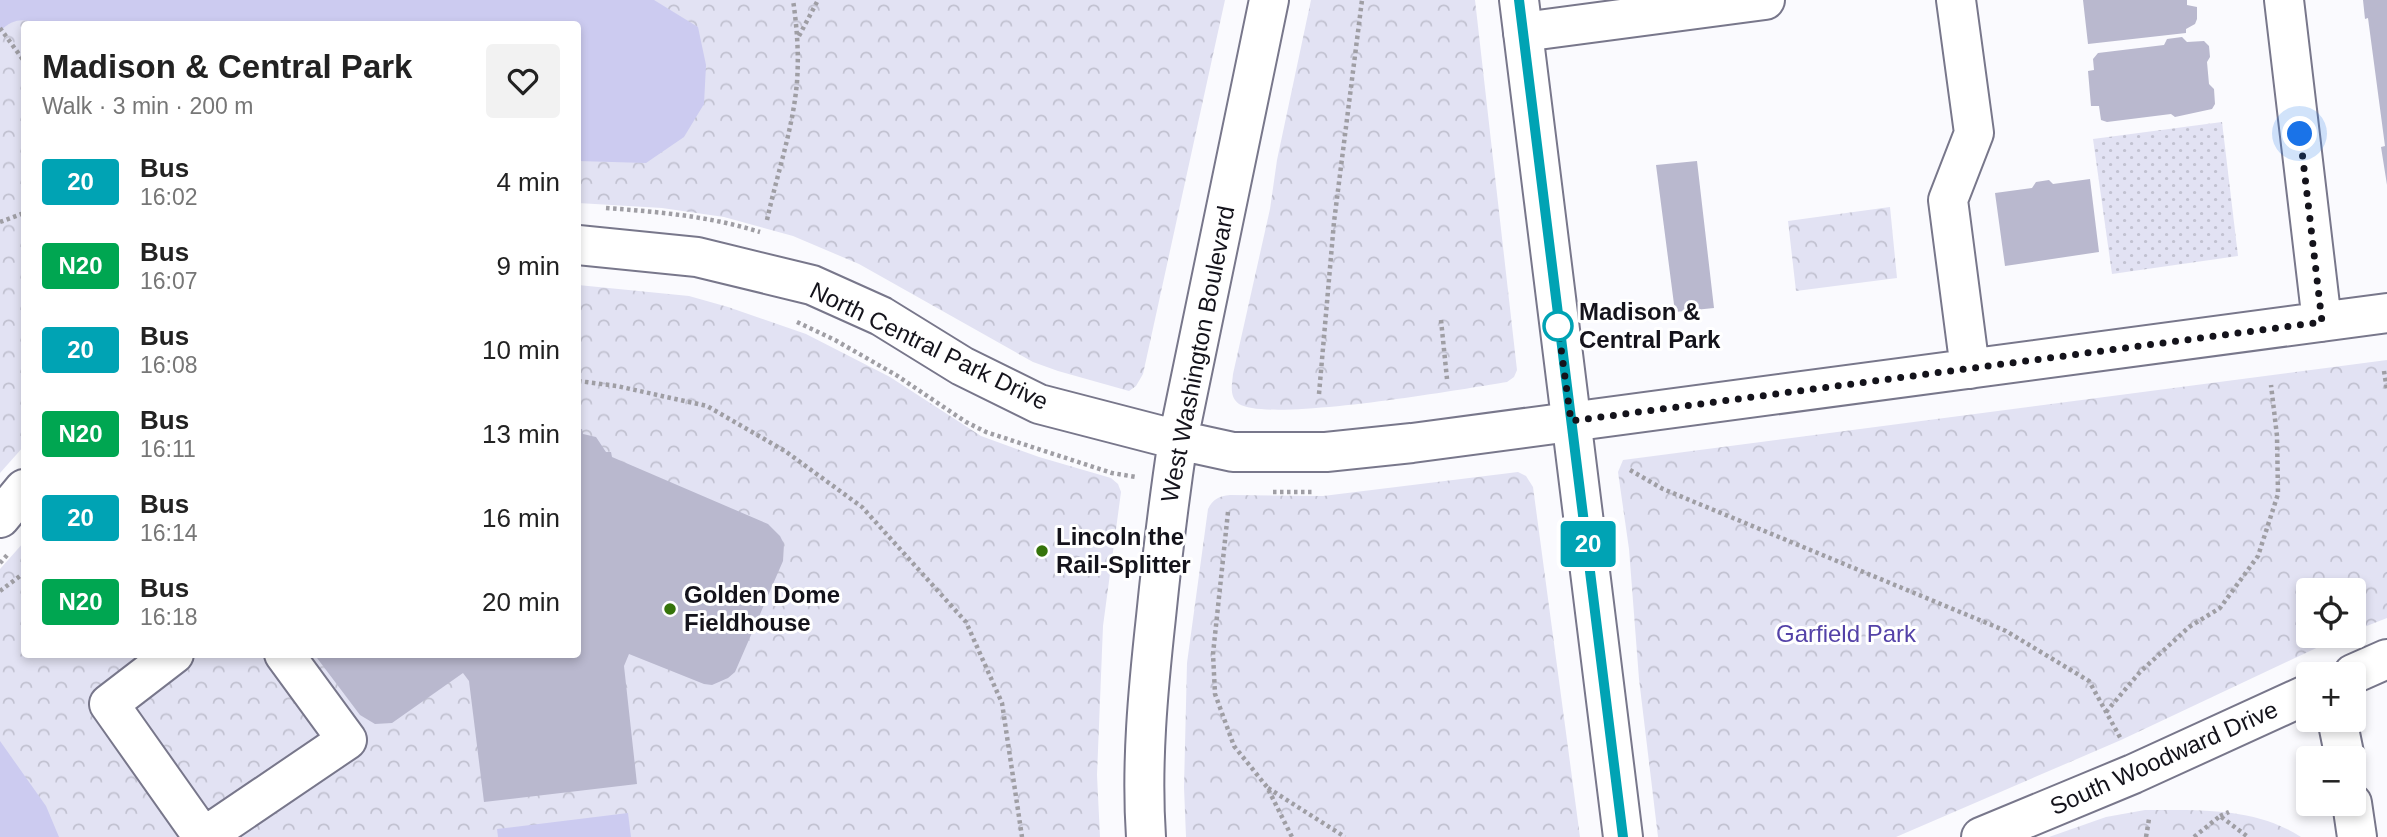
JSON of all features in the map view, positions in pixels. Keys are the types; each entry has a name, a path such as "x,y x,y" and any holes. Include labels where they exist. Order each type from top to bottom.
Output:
{"street":[{"name":"West Washington Boulevard","path":"1146,837 1144,810 1147,702 1178,440 1269,0"},
{"path":"1623,837 1521,16 1765,0"},
{"path":"1956,0 1974,132 1948,200 1970,369"},
{"path":"2284,0 2322,322"},
{"name":"North Central Park Drive","path":"581,246 697,257 811,285 881,316 962,366 1039,404 1233,453 1326,452 2387,313"},
{"path":"0,518 21,493"},
{"path":"169,658 109,704 204,837 347,740 288,658"},
{"path":"2366,668 2387,659"},
{"name":"South Woodward Drive","path":"1981,837 2133,774 2296,699"},
{"path":"2353,816 2357,837"}],"path":[{"path":"767,220 789,132 797,82 798,37 793,0"},
{"path":"798,37 818,0"},
{"path":"1319,394 1334,222 1362,0"},
{"path":"0,28 21,57"},
{"path":"0,222 21,214"},
{"path":"793,320 897,374 976,427 1017,443 1119,474"},
{"path":"1441,320 1447,379"},
{"path":"2384,371 2387,390"},
{"path":"581,381 617,386 707,406 785,451 862,507 966,622 1002,703 1022,837"},
{"path":"2106,712 2140,672 2189,627 2221,608 2258,555 2278,494 2277,436 2272,385"},
{"path":"1630,470 1663,489 2006,631 2089,681 2121,740"},
{"path":"1228,512 1213,654 1215,694 1234,746 1267,787 1292,837"},
{"path":"0,591 21,575"},
{"path":"1267,787 1345,837"},
{"path":"2194,837 2229,812"},
{"path":"2220,816 2248,837"},
{"path":"2146,837 2149,819"}],"green space":[{"path":"0,0 1225,0 1143,374 1136,386 1129,391 1033,362 859,264 793,236 724,217 662,208 581,203 581,21 21,21 21,449 0,473"},
{"path":"1311,0 1475,0 1517,370 1514,377 1507,382 1368,403 1288,410 1258,409 1239,404 1234,398 1233,374 1270,209 1277,160"},
{"path":"2222,122 2238,256 2112,274 2093,139"},
{"path":"1890,207 1897,278 1796,291 1788,221"},
{"path":"581,285 689,296 806,334 890,377 981,436 1039,457 1111,478 1118,484 1121,492 1103,626 1097,775 1100,837 0,837 0,569 21,545 21,658 581,658"},
{"name":"Garfield Park","path":"2387,360 2387,618 2366,626 2366,578 2296,578 2296,648 2316,648 2121,740 1896,837 1658,837 1639,679 1629,549 1618,472 1623,460"},
{"path":"1518,472 1526,476 1533,487 1580,837 1186,837 1184,787 1187,663 1208,509 1212,503 1220,497 1230,495 1323,496"},
{"path":"2145,810 2246,815 2283,827 2301,837 2049,837 2106,817"}],"water":[{"path":"0,0 654,0 698,27 706,65 704,104 684,137 646,163 581,161 581,21 24,20 14,21 0,31"},
{"path":"0,741 46,806 59,837 0,837"},
{"path":"628,813 631,837 498,837 497,829"}],"building":[{"path":"2083,0 2187,0 2187,5 2197,7 2197,19 2195,24 2186,29 2186,33 2088,44"},
{"path":"2363,0 2387,0 2387,185 2381,147 2385,146 2368,18 2365,19"},
{"path":"2182,37 2187,42 2204,41 2209,46 2209,84 2214,89 2215,104 2212,109 2175,117 2171,114 2107,122 2101,120 2099,106 2091,106 2088,71 2094,70 2093,59 2098,53 2164,45 2167,39"},
{"path":"1697,161 1714,308 1675,312 1656,165"},
{"path":"2090,179 2099,252 2005,266 1995,193 2032,188 2036,182 2049,180 2053,184"},
{"name":"Golden Dome Fieldhouse","path":"581,429 583,434 596,437 606,452 611,452 612,457 768,524 784,544 783,561 735,672 728,678 712,685 704,684 629,654 624,666 637,784 484,802 469,681 463,673 392,723 375,724 360,715 317,658 581,658"}],"bus line":[{"name":"20","path":"1519,0 1623,837"}],"place":[{"name":"Madison & Central Park","path":"1558,326"},
{"name":"Lincoln the Rail-Splitter","path":"1042,551"},
{"name":"Golden Dome Fieldhouse","path":"670,609"}],"route":[{"path":"1558,326 1571,421 2322,322 2300,134"}]}
